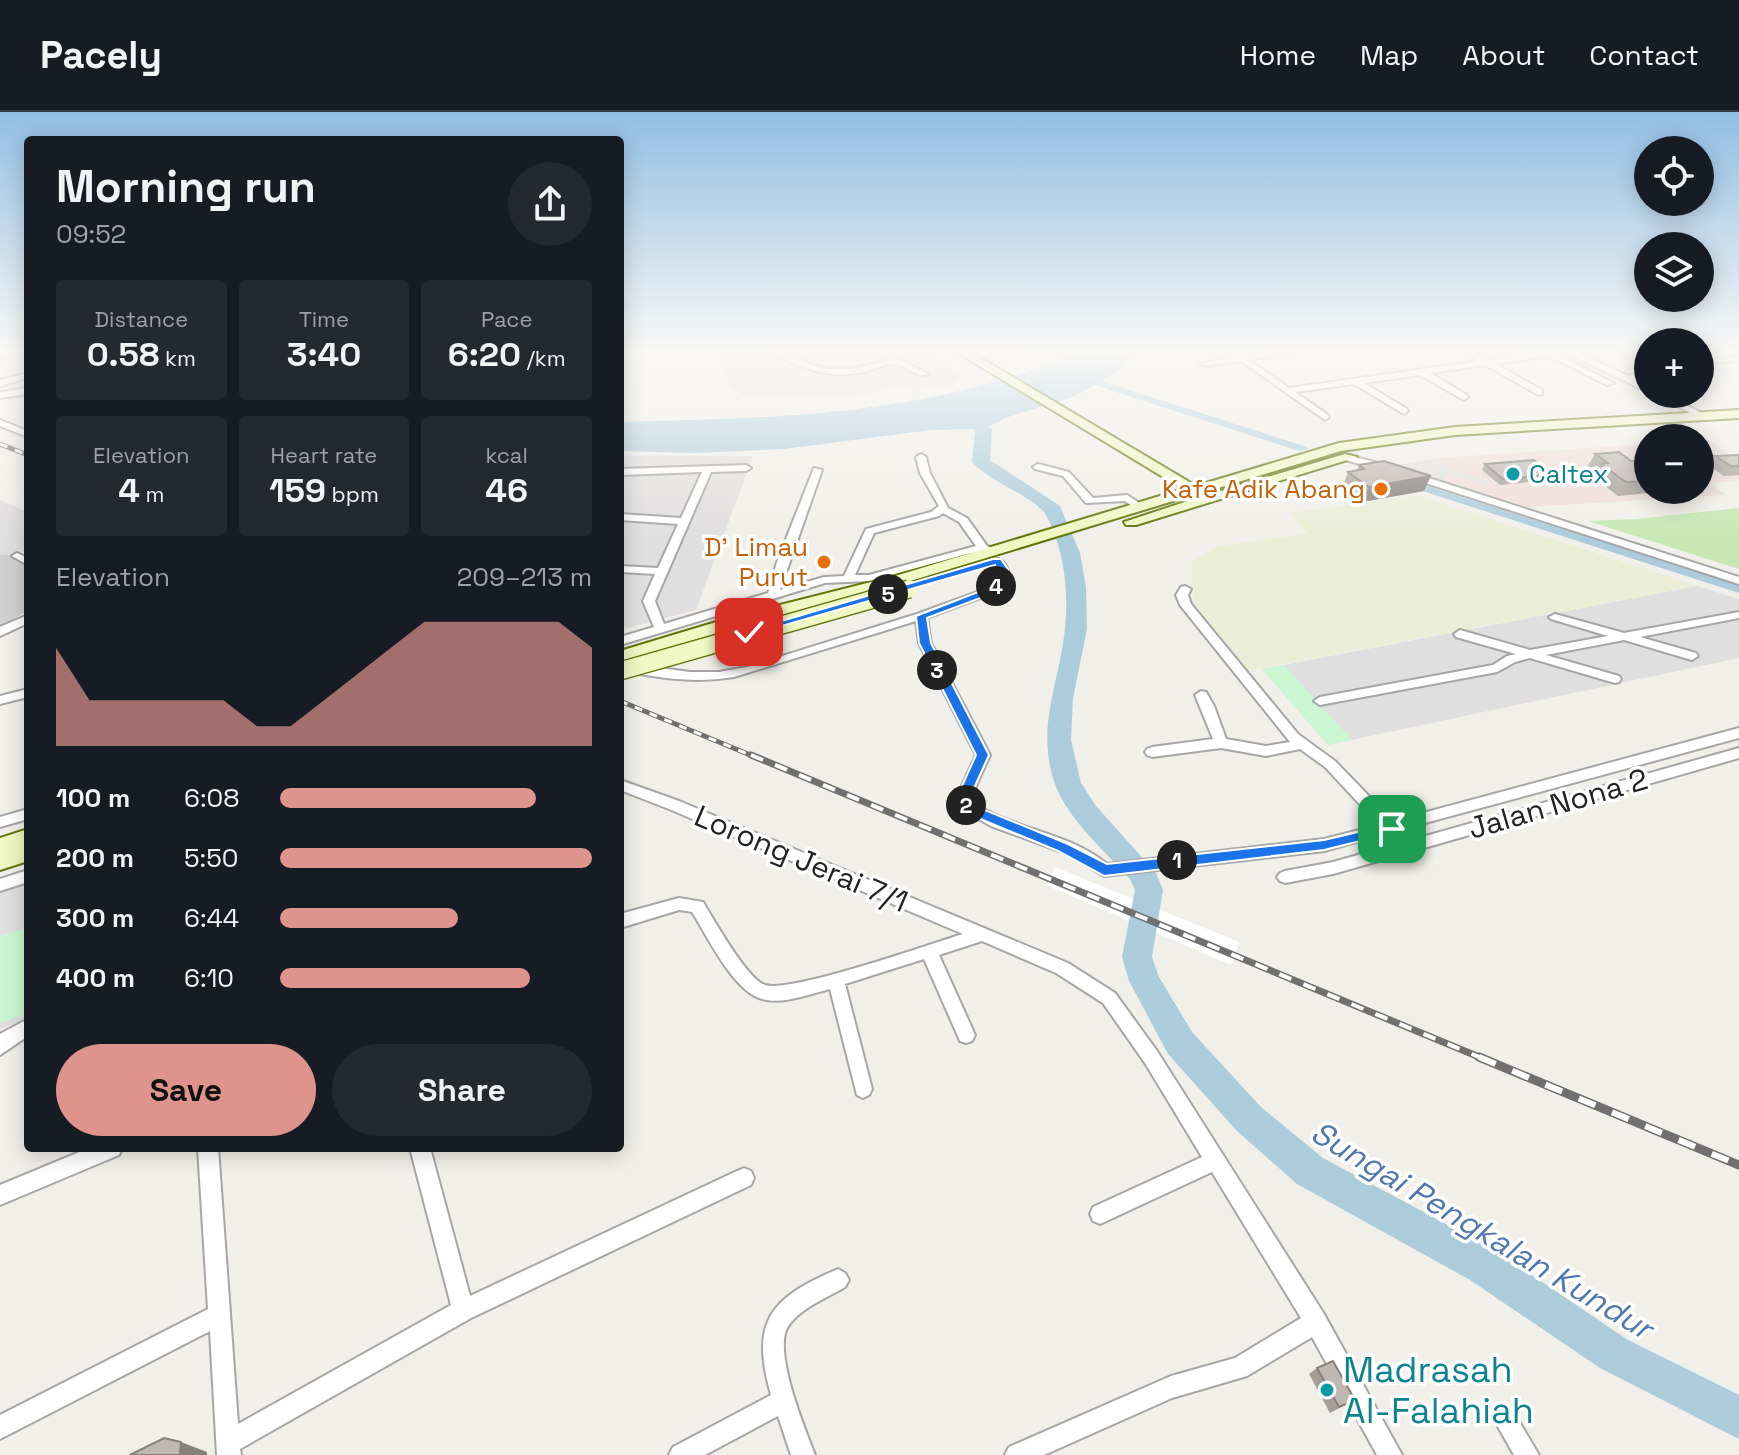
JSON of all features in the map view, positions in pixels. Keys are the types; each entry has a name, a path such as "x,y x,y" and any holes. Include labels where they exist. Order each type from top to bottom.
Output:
{"main road":[{"path":"1069,414 1176,472 1226,479"},
{"path":"1092,414 1208,492"},
{"path":"624,667 905,584 991,554 1078,532 1208,492 1226,479 1305,455 1373,441 1531,425 1732,414"},
{"path":"1732,414 1725,418 1739,423"},
{"path":"1078,532 1144,504 1348,458 1431,443 1739,423"},
{"path":"1144,504 1167,486 1176,472"},
{"path":"624,656 742,620 905,584"},
{"path":"0,846 24,838"},
{"path":"0,862 24,854"}],"street":[{"path":"1320,414 1325,417"},
{"path":"1698,414 1703,416"},
{"path":"0,423 24,432"},
{"path":"921,457 931,485 943,501 943,509"},
{"path":"1348,458 1739,581"},
{"path":"1038,467 1066,474 1090,501 1127,498 1144,504"},
{"path":"624,472 746,468"},
{"path":"773,593 778,571 803,513 817,470"},
{"path":"660,628 649,601 707,471"},
{"path":"624,669 670,677 722,677 921,616 990,591 1003,577 1003,569 963,520 943,509"},
{"path":"849,577 870,531 935,514 943,509"},
{"path":"624,517 684,521"},
{"path":"624,640 824,580 877,576 991,554"},
{"path":"17,556 24,560"},
{"path":"624,569 660,571"},
{"path":"1185,589 1182,595 1186,605 1276,717 1301,744 1330,764 1392,829"},
{"path":"1320,701 1497,668 1511,659 1531,654 1739,615"},
{"path":"921,616 925,643 983,755 964,797 966,805 1110,869 1324,845 1739,733"},
{"path":"1555,617 1692,656"},
{"path":"0,632 24,620"},
{"path":"1460,634 1615,679"},
{"path":"0,700 24,694"},
{"path":"1201,695 1209,706 1209,716 1221,743"},
{"path":"1152,752 1221,743 1258,751 1301,744"},
{"name":"Jalan Nona 2","path":"1285,877 1333,868 1739,753"},
{"name":"Lorong Jerai 7/1","path":"624,786 1062,968 1109,998 1217,1160 1316,1322 1390,1455"},
{"path":"0,822 24,815"},
{"path":"0,885 24,877"},
{"path":"624,917 679,904 697,906 745,981 764,993 794,991 836,980 981,935"},
{"path":"929,951 966,1035"},
{"path":"836,980 863,1089"},
{"path":"2,1043 24,1029"},
{"path":"0,1195 102,1152"},
{"path":"208,1152 229,1449 463,1310 744,1178"},
{"path":"421,1152 463,1310"},
{"path":"1100,1214 1217,1160"},
{"path":"803,1455 784,1400 770,1342 771,1331 789,1309 838,1280"},
{"path":"0,1427 220,1314"},
{"path":"1031,1452 1171,1387 1239,1368 1316,1322"},
{"path":"681,1455 784,1400"},
{"path":"1503,1416 1527,1455"}],"shaded area":[{"path":"1714,444 1739,460 1739,481 1714,483"},
{"path":"1634,445 1634,501 1528,507 1392,466 1438,458"},
{"path":"624,455 753,456 696,610 624,629"},
{"path":"1438,458 1451,470 1489,481 1487,485 1448,473 1441,480 1392,466"},
{"path":"1714,485 1726,495 1714,496"},
{"path":"0,500 24,510 24,551 14,558 0,555"},
{"path":"6,554 24,564 24,613 0,626 0,555"},
{"path":"1697,586 1739,599 1739,658 1328,745 1262,669"},
{"path":"24,884 24,1020 0,1029 0,892"}],"green space":[{"path":"1416,495 1698,586 1246,671 1193,607 1192,561 1218,546 1308,534 1290,513"},
{"path":"1739,508 1739,569 1588,521 1636,519"},
{"path":"1284,665 1352,740 1328,745 1262,669"},
{"path":"24,928 24,1014 0,1023 0,936"}],"water":[{"path":"808,414 1019,414 984,429 931,430 784,449 695,453 624,451 624,422"}],"pier":[{"path":"1055,867 1239,942 1231,965 1046,885"}],"building":[{"path":"1619,452 1634,461 1634,482 1626,482 1601,464 1608,463 1595,454"},
{"path":"1739,455 1739,466 1731,466 1715,456"},
{"path":"1534,460 1553,475 1503,479 1485,464"},
{"path":"1384,461 1431,476 1369,487 1348,472 1364,469 1359,465"},
{"path":"1333,1361 1355,1400 1339,1407 1317,1368"},
{"path":"164,1438 181,1442 180,1455 130,1455"}],"waterway":[{"name":"Sungai Pengkalan Kundur","path":"962,414 984,429 981,462 1053,510 1070,553 1076,587 1076,629 1061,698 1059,740 1068,784 1087,813 1142,873 1149,890 1137,957 1145,981 1180,1043 1249,1119 1310,1171 1484,1266 1614,1354 1739,1418"},
{"path":"1193,414 1303,449"},
{"path":"1405,482 1739,589"}],"railway":[{"path":"0,444 24,453"},
{"path":"624,703 755,757"},
{"path":"751,755 1484,1059"},
{"path":"1479,1057 1739,1165"}],"place":[{"name":"Caltex","path":"1513,474"},
{"name":"Kafe Adik Abang","path":"1381,489"},
{"name":"D' Limau Purut","path":"824,562"},
{"name":"Madrasah Al-Falahiah","path":"1327,1390"}],"route":[{"path":"749,632 997,562 1003,569 1000,584 990,591 921,616 925,626 925,643 950,697 983,755 964,797 964,802 971,809 1063,847 1104,870 1324,845 1392,829"}]}
